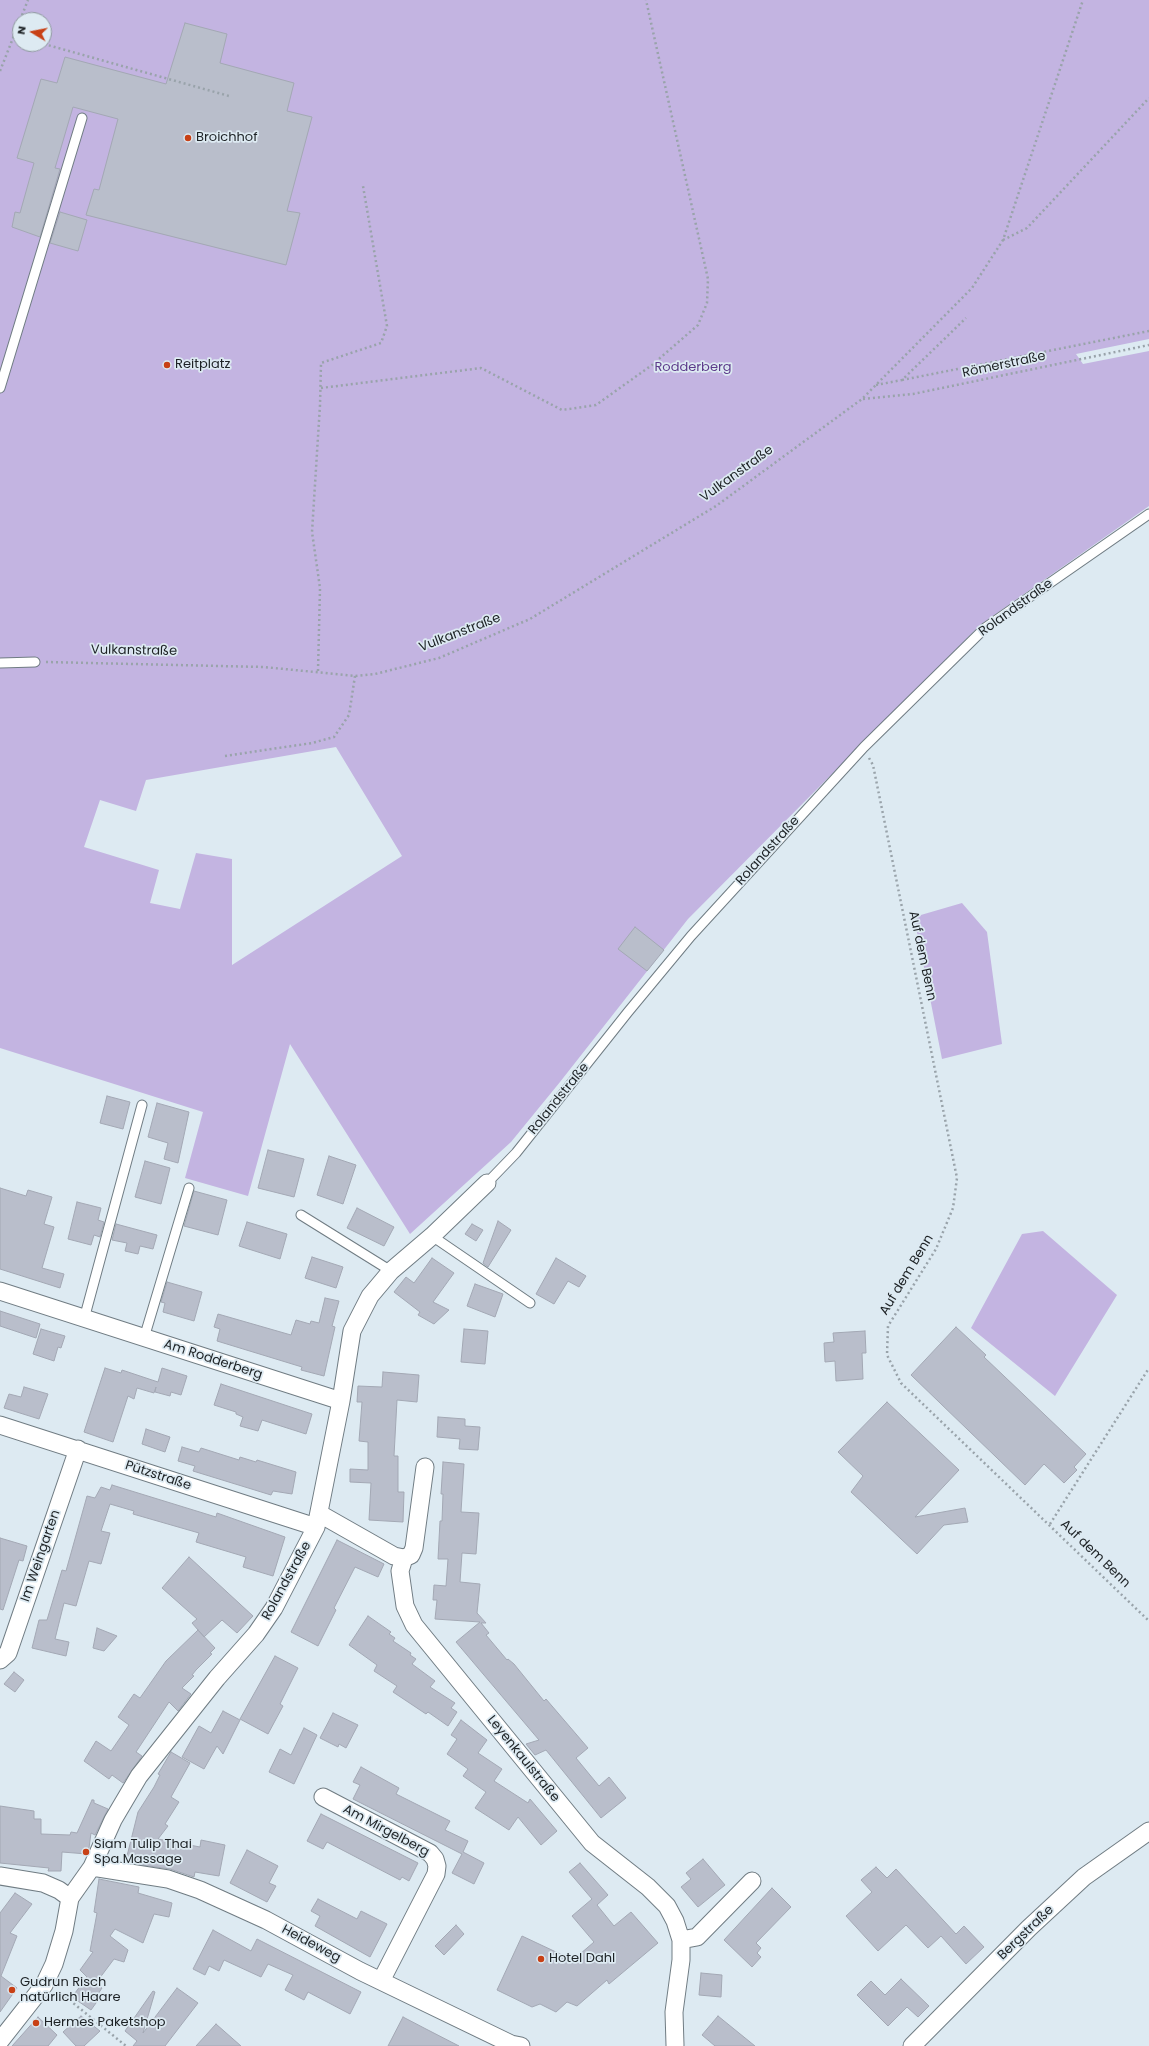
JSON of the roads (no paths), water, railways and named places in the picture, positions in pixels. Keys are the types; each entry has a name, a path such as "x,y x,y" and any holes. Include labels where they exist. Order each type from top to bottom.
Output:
{"street":[{"name":"Rolandstraße","path":"70,1898 92,1867 113,1820 139,1776 217,1678 256,1634 274,1608 318,1520 341,1401 352,1331 370,1296 391,1271 432,1236 487,1183"},
{"name":"Am Rodderberg","path":"0,1291 341,1401"},
{"name":"Pützstraße","path":"0,1424 78,1449 318,1520"},
{"name":"Im Weingarten","path":"0,1660 8,1653 78,1449"},
{"name":"Leyenkaulstraße","path":"425,1467 414,1548 411,1555 404,1558 400,1571 405,1606 414,1625 592,1843 659,1896 675,1921 681,1940 681,1960 671,2046"},
{"path":"318,1520 394,1556 404,1558"},
{"name":"Am Mirgelberg","path":"323,1797 430,1853 435,1859 437,1866 436,1874 381,1981"},
{"name":"Bergstraße","path":"912,2046 1029,1928 1084,1877 1149,1831"},
{"name":"Heideweg","path":"92,1867 168,1879 200,1890 266,1920 381,1981 511,2044 521,2046"},
{"path":"0,1876 43,1884 59,1890 70,1898 64,1931 54,1964 44,1985 0,2041"},
{"path":"681,1940 697,1936 752,1881"}],"lane":[{"path":"0,388 82,118"},
{"name":"Rolandstraße","path":"487,1183 516,1153 628,1012 691,936 864,746 985,628 1149,514"},
{"path":"0,663 35,662"},
{"path":"84,1319 142,1105"},
{"path":"144,1338 189,1188"},
{"path":"301,1215 391,1271"},
{"path":"432,1236 530,1303"}],"place":[{"name":"Broichhof","path":"188,138"},
{"name":"Reitplatz","path":"167,365"},
{"name":"Siam Tulip Thai Spa Massage","path":"86,1852"},
{"name":"Hotel Dahl","path":"541,1959"},
{"name":"Gudrun Risch natürlich Haare","path":"12,1990"},
{"name":"Hermes Paketshop","path":"36,2023"}],"park label":[{"name":"Rodderberg","path":"693,368"}]}
